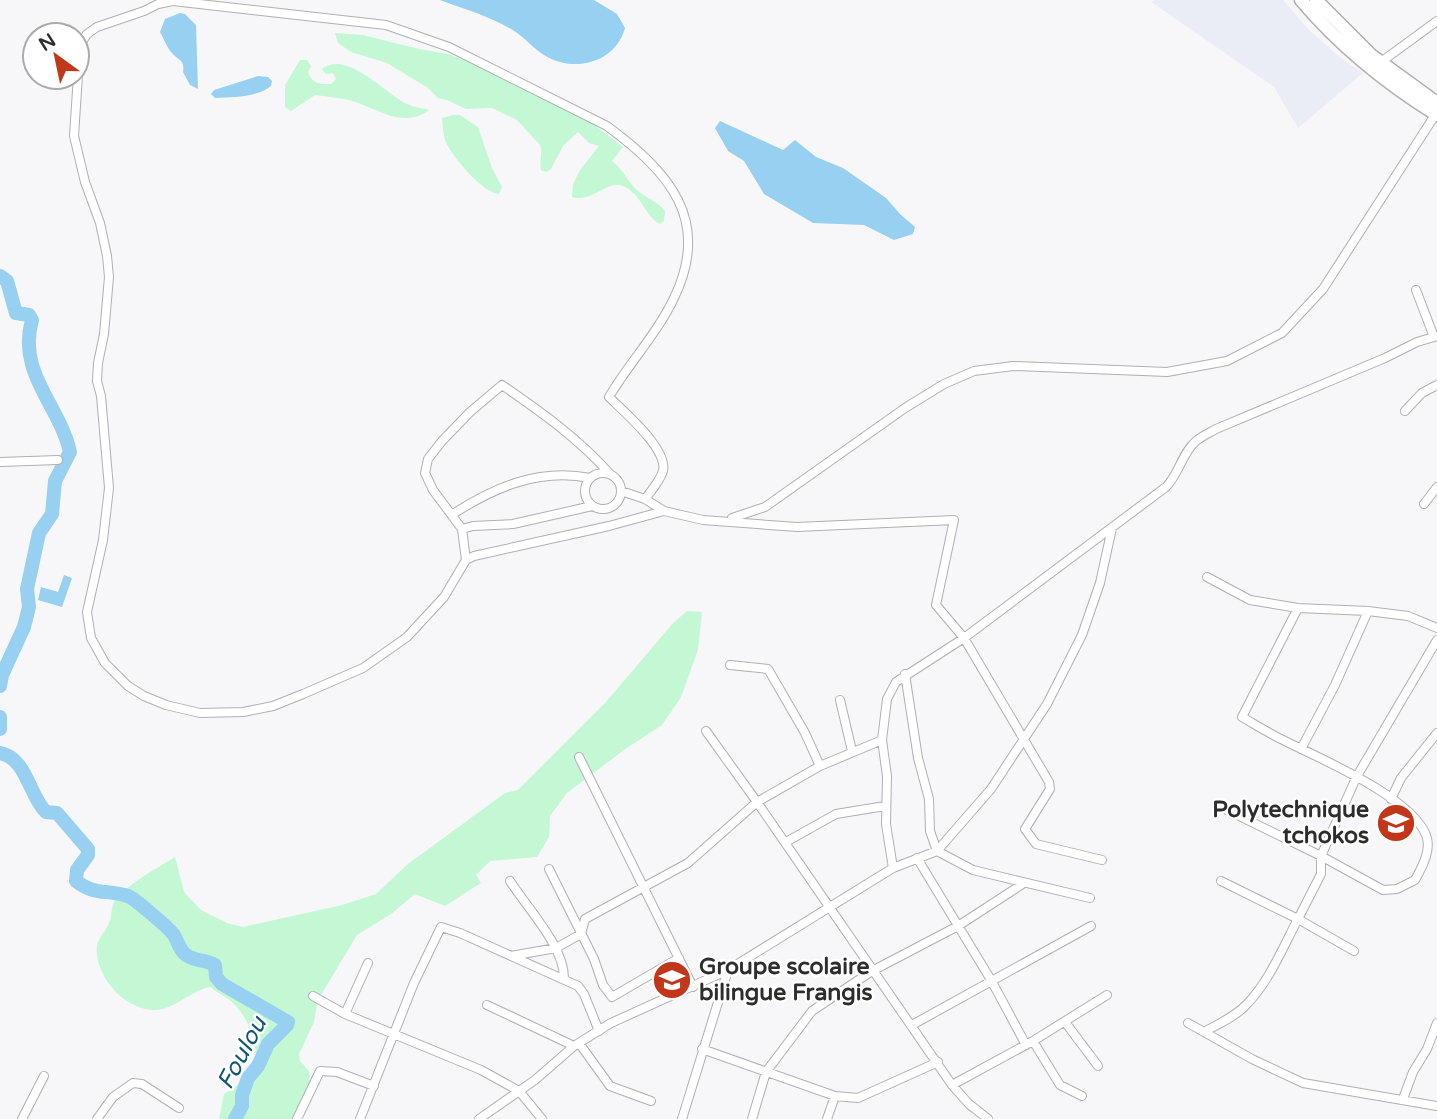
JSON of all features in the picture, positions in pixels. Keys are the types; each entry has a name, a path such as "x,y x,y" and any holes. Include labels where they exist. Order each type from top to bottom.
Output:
{"main road":[{"path":"1301,0 1318,20 1364,62 1437,111"},
{"path":"1316,0 1336,22 1437,111"}],"street":[{"path":"645,499 662,474 663,459 639,426 609,397 674,300 688,259 689,229 677,198 668,184 644,157 620,136 599,122 449,47 386,25 173,1 97,27 87,34 80,45 74,136 107,256 108,302 97,381 101,396 109,488 103,540 87,612 91,638 105,663 128,686 166,705 200,713 243,712 273,706 363,668 407,637 444,597 467,560 474,556 664,511"},
{"path":"1381,62 1437,21"},
{"path":"722,520 765,507 905,408 944,384 974,371 1013,366 1167,372 1227,361 1282,333 1324,289 1437,111"},
{"path":"893,868 885,806 887,776 882,740 887,699 895,682 964,638 1166,487 1174,479 1186,452 1196,440 1436,336 1416,290"},
{"path":"467,560 462,529 433,490 425,473 429,459 442,441 502,385 566,430 589,450 620,484 620,497 611,507 598,509 592,506 584,492 590,478"},
{"path":"1405,411 1422,393 1437,385"},
{"path":"0,462 58,460"},
{"path":"453,514 479,497 528,478 561,474 590,478 599,473 610,474"},
{"path":"1424,504 1437,487"},
{"path":"621,491 645,499 664,511 704,520 797,527 954,520 936,605 964,638 1049,782 1050,789 1025,829 1036,844 1102,860"},
{"path":"462,529 513,524 592,506"},
{"path":"479,1119 535,1080 577,1044 611,1023 728,970 893,868 937,851 991,789 1047,704 1082,635 1100,583 1112,528"},
{"path":"1207,577 1250,600 1298,608 1368,611 1408,617 1437,628"},
{"path":"1221,807 1383,890 1397,889 1415,880 1428,847 1426,835 1416,818 1391,799 1357,776 1242,717 1298,608"},
{"path":"1301,748 1335,685 1368,611"},
{"path":"1204,1032 1238,1012 1258,992 1321,874 1321,856 1357,776 1437,640"},
{"path":"730,664 768,669 820,766"},
{"path":"905,674 918,758 929,799 930,831 937,851 974,870 1090,898"},
{"path":"840,700 852,751"},
{"path":"706,732 786,842 952,1085 969,1104 988,1119"},
{"path":"1391,799 1401,778 1437,733"},
{"path":"510,956 556,948 581,934 585,919 701,854 757,802 820,766 882,740"},
{"path":"579,757 693,986"},
{"path":"786,842 836,814 885,806"},
{"path":"917,858 1030,1043 1060,1085 1082,1096"},
{"path":"549,869 603,985 612,997 679,958"},
{"path":"510,881 556,948 564,968 564,979"},
{"path":"1221,881 1298,919 1354,951"},
{"path":"752,1119 766,1072 812,1011 872,971 958,926 1024,883"},
{"path":"912,1025 1091,926"},
{"path":"360,1119 414,983 441,927 578,986 599,1031"},
{"path":"345,1014 368,963"},
{"path":"682,1119 728,970"},
{"path":"952,1085 1030,1043 1107,995"},
{"path":"313,996 345,1014 481,1070 519,1091 542,1119"},
{"path":"487,1005 577,1044 610,1086 651,1101"},
{"path":"1065,1021 1098,1066"},
{"path":"1188,1023 1252,1059 1303,1083 1437,1106"},
{"path":"1403,1099 1437,1023"},
{"path":"702,1049 835,1096 858,1098 938,1062"},
{"path":"297,1119 320,1071 337,1072 374,1086"},
{"path":"22,1119 44,1076"},
{"path":"97,1119 113,1097 132,1083 142,1084 179,1108"},
{"path":"827,1119 835,1096"}],"shaded area":[{"path":"1283,0 1310,31 1363,73 1298,128 1274,87 1151,2"}],"green space":[{"path":"335,33 363,35 448,54 514,79 588,120 623,147 612,161 635,188 665,211 664,221 660,224 655,221 635,194 623,186 612,186 586,197 572,197 573,184 580,170 599,146 589,143 578,132 563,146 551,169 546,172 541,170 540,145 517,120 492,108 466,109 438,98 428,88 387,63 351,52 338,43"},
{"path":"300,60 307,60 311,66 308,72 316,82 331,84 336,79 333,73 326,74 322,69 332,64 342,65 366,75 407,104 429,110 419,116 399,117 349,100 315,95 291,111 285,107 285,85"},
{"path":"460,115 478,127 492,168 502,187 499,194 476,181 448,147 442,118"},
{"path":"687,611 702,612 698,650 681,697 662,725 567,793 550,816 549,837 537,857 490,861 476,875 481,883 445,906 415,894 391,914 357,935 318,1000 314,1022 299,1054 300,1061 309,1071 310,1088 291,1119 219,1119 224,1094 246,1077 254,1063 254,1039 247,1023 233,1003 211,987 168,1007 152,1010 141,1008 121,997 105,978 97,957 98,943 109,923 113,904 118,896 142,877 175,857 184,892 201,910 227,923 243,927 342,905 376,894 408,864 505,793 518,790 606,702 674,622"}],"water":[{"path":"440,0 594,0 617,14 625,28 620,41 601,58 577,64 565,63 541,53 503,24"},
{"path":"180,13 185,14 196,25 198,89 190,85 183,72 182,63 170,51 160,32 165,19"},
{"path":"258,76 268,77 272,81 271,86 244,96 215,98 211,94 214,90"},
{"path":"720,121 783,150 795,140 816,157 843,168 886,198 915,227 913,234 894,240 864,225 813,223 764,194 744,161 728,151 715,128"},
{"path":"64,575 72,578 62,607 38,600 41,587 58,592"}],"waterway":[{"name":"Foulou","path":"0,276 7,281 16,313 29,315 32,320 30,356 41,388 65,435 70,452 55,481 52,514 39,533 27,589 29,607 24,627 2,675 0,686"},
{"name":"Foulou","path":"0,717 0,729"},
{"name":"Foulou","path":"0,753 16,762 46,812 57,813 88,849 88,855 77,870 76,881 89,889 132,898 174,935 185,954 215,965 216,977 222,984 288,1022 268,1044 258,1066 248,1078 242,1095 242,1106 235,1119"}],"place":[{"name":"Polytechnique tchokos","path":"1396,823"},
{"name":"Groupe scolaire bilingue Frangis","path":"672,980"}]}
